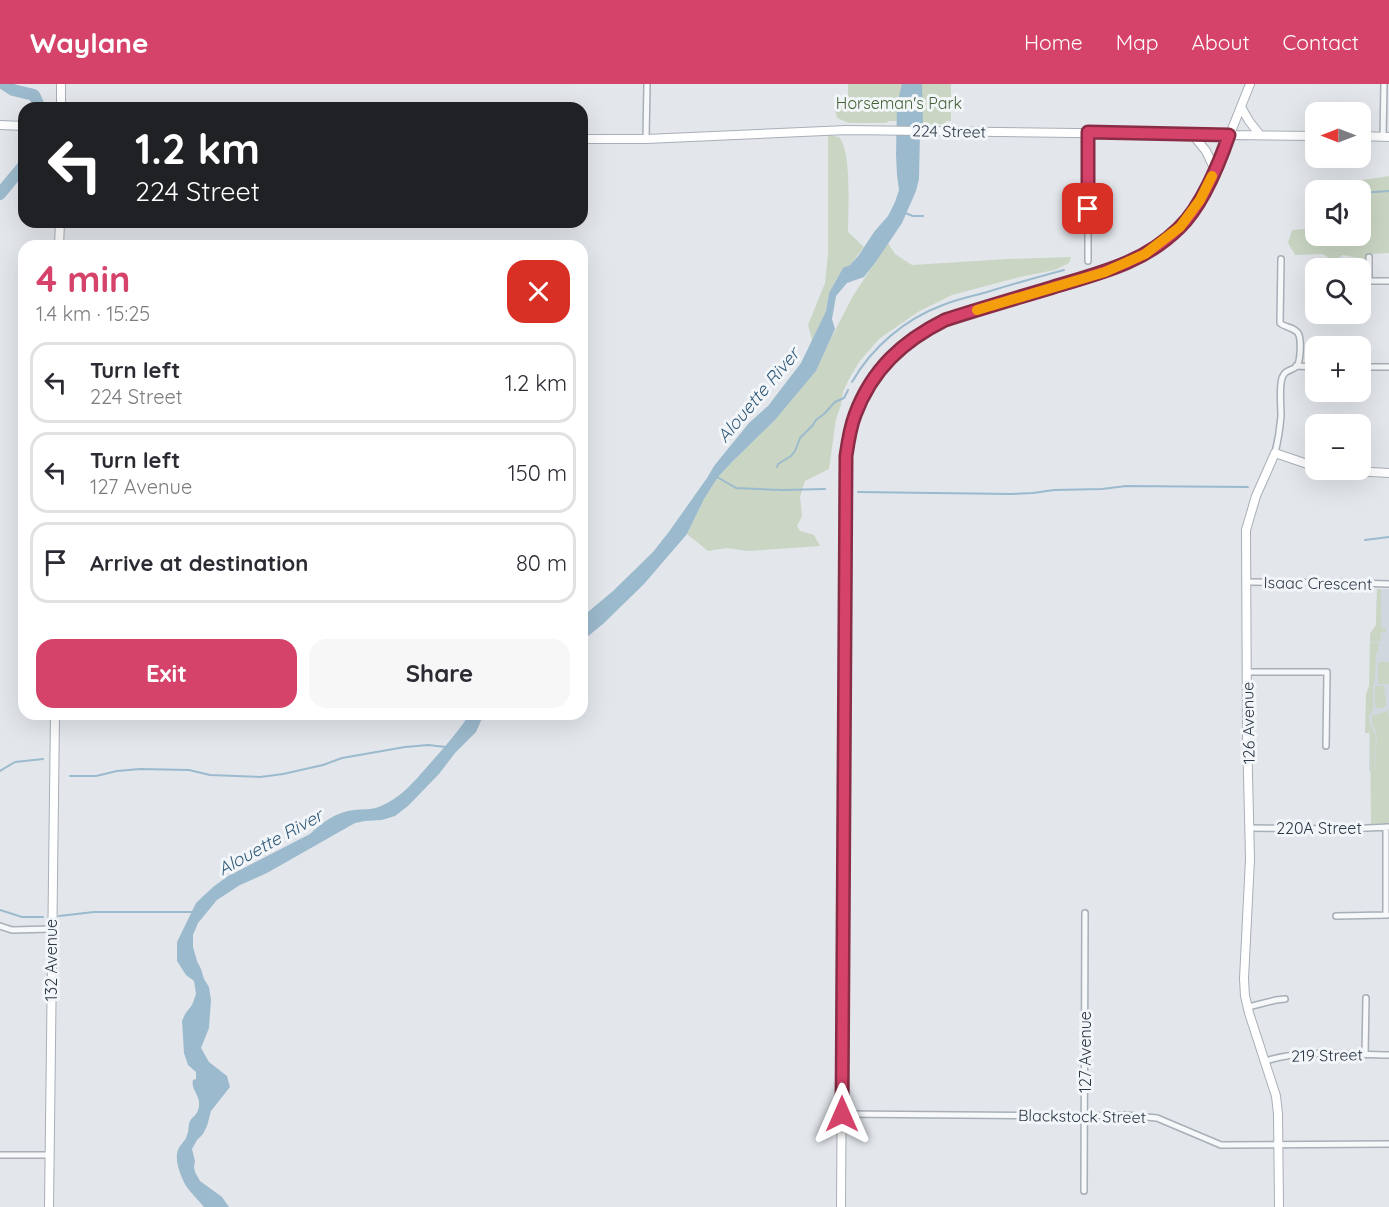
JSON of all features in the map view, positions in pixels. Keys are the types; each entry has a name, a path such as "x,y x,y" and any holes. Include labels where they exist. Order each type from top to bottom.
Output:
{"main road":[{"path":"61,84 61,102"},
{"path":"841,1207 846,456 854,416 869,385 886,362 928,328 945,320 1105,272 1145,254 1180,227 1200,200 1215,170 1250,84"},
{"path":"1242,106 1249,121 1260,135"},
{"path":"0,125 18,126"},
{"name":"224 Street","path":"588,139 893,130 1305,136"},
{"path":"1193,135 1206,151 1215,170"},
{"path":"1371,136 1386,137"},
{"path":"1275,453 1305,463"},
{"name":"126 Avenue","path":"1275,453 1256,496 1246,530 1250,859 1244,979 1248,1007 1276,1096 1280,1207"},
{"path":"1371,472 1389,473"},
{"name":"132 Avenue","path":"49,1207 55,720"}],"street":[{"path":"646,138 647,84"},
{"path":"1384,84 1386,137"},
{"path":"1088,132 1088,261"},
{"path":"1369,257 1369,281 1389,281"},
{"name":"126 Avenue","path":"1275,453 1280,429 1282,380 1287,371 1296,366 1300,359 1299,336 1296,330 1282,325 1280,319 1281,259"},
{"path":"1296,366 1305,366"},
{"path":"1371,367 1389,367"},
{"name":"Isaac Crescent","path":"1247,582 1389,585"},
{"path":"1247,672 1327,672 1326,746"},
{"path":"1336,915 1388,915 1388,827"},
{"name":"220A Street","path":"1249,828 1388,827"},
{"name":"127 Avenue","path":"1084,1191 1085,913"},
{"path":"0,926 12,930 51,929"},
{"path":"1365,1055 1366,998"},
{"path":"1248,1007 1286,999"},
{"name":"219 Street","path":"1266,1061 1295,1054 1389,1055"},
{"name":"Blackstock Street","path":"842,1114 1125,1115 1157,1118 1221,1145 1389,1144"},
{"path":"0,1155 49,1155"}],"shaded area":[{"path":"1377,589 1389,589 1389,770 1369,771 1370,634 1376,625"}],"green space":[{"name":"Horseman's Park","path":"848,84 951,84 951,121 946,121 945,124 923,125 922,121 849,123 837,118 835,110 848,102"},
{"path":"828,135 839,137 843,145 848,168 848,232 864,247 850,265 842,271 829,293 826,311 812,340 808,325 825,283 828,254"},
{"path":"1389,176 1389,253 1371,254 1365,258 1343,255 1338,258 1329,258 1323,254 1295,255 1288,243 1292,230 1305,229 1305,246 1371,246 1371,180 1363,180"},
{"path":"888,243 895,254 912,265 1071,257 1069,263 1055,270 952,295 918,312 879,339 859,362 843,392 836,419 829,469 805,481 800,497 802,516 797,526 800,531 814,535 820,546 748,551 727,548 708,551 687,534 704,499 718,477 775,420 816,371 853,296"},
{"path":"1377,589 1381,591 1381,628 1386,629 1386,632 1381,632 1380,642 1370,642 1370,634 1376,625"},
{"path":"1370,643 1379,643 1373,686 1373,709 1369,717 1376,737 1374,770 1377,735 1372,716 1388,711 1389,719 1389,823 1371,824 1370,733 1365,733"},
{"path":"1378,662 1389,662 1389,684 1378,684"},
{"path":"1375,686 1384,686 1386,705 1383,708 1377,708 1375,705"}],"water":[{"path":"902,84 922,84 923,125 920,132 919,179 902,223 864,277 847,283 836,296 832,319 835,329 816,371 775,420 718,477 687,534 644,584 588,636 588,612 653,552 714,466 749,423 768,406 801,363 826,311 829,293 843,268 850,265 859,255 888,216 899,190 896,155 897,104"},
{"path":"465,720 481,720 476,732 455,753 439,774 395,816 355,823 267,873 240,885 217,900 198,923 193,935 193,947 209,987 211,1000 209,1028 201,1048 209,1062 227,1076 230,1087 211,1111 203,1134 192,1149 195,1172 200,1181 222,1197 229,1207 204,1207 186,1186 177,1163 179,1148 199,1105 193,1087 196,1072 188,1065 184,1053 182,1021 196,994 194,981 186,975 177,961 177,942 196,903 228,876 310,834 336,815 347,811 371,809 388,803 406,790"}],"waterway":[{"path":"4,84 13,90 34,95 37,102"},
{"path":"0,194 18,172"},
{"path":"1371,192 1389,191"},
{"path":"905,213 923,216"},
{"path":"852,382 869,357 880,346 903,326 929,311 959,299 1064,270"},
{"path":"777,467 791,456 800,438 816,420 835,402 844,398 848,390"},
{"path":"717,477 736,488 825,489"},
{"path":"858,492 1010,494 1126,486 1248,487"},
{"path":"1365,540 1389,537"},
{"path":"70,776 96,776 140,769 189,770 210,775 260,777 323,765 342,758 405,747 428,745 446,747"},
{"path":"0,771 15,762 43,759"},
{"path":"0,910 22,917 43,917"},
{"path":"59,916 94,912 194,912"}],"slow traffic":[{"path":"977,310 1105,272 1145,254 1180,227 1200,200 1212,176"}],"route":[{"path":"842,1114 846,456 854,416 869,385 886,362 928,328 945,320 1117,268 1145,254 1163,241 1180,227 1200,200 1229,135 1088,132 1088,209"}],"water label":[{"name":"Alouette River","path":"758,395"},
{"name":"Alouette River","path":"270,842"}]}
